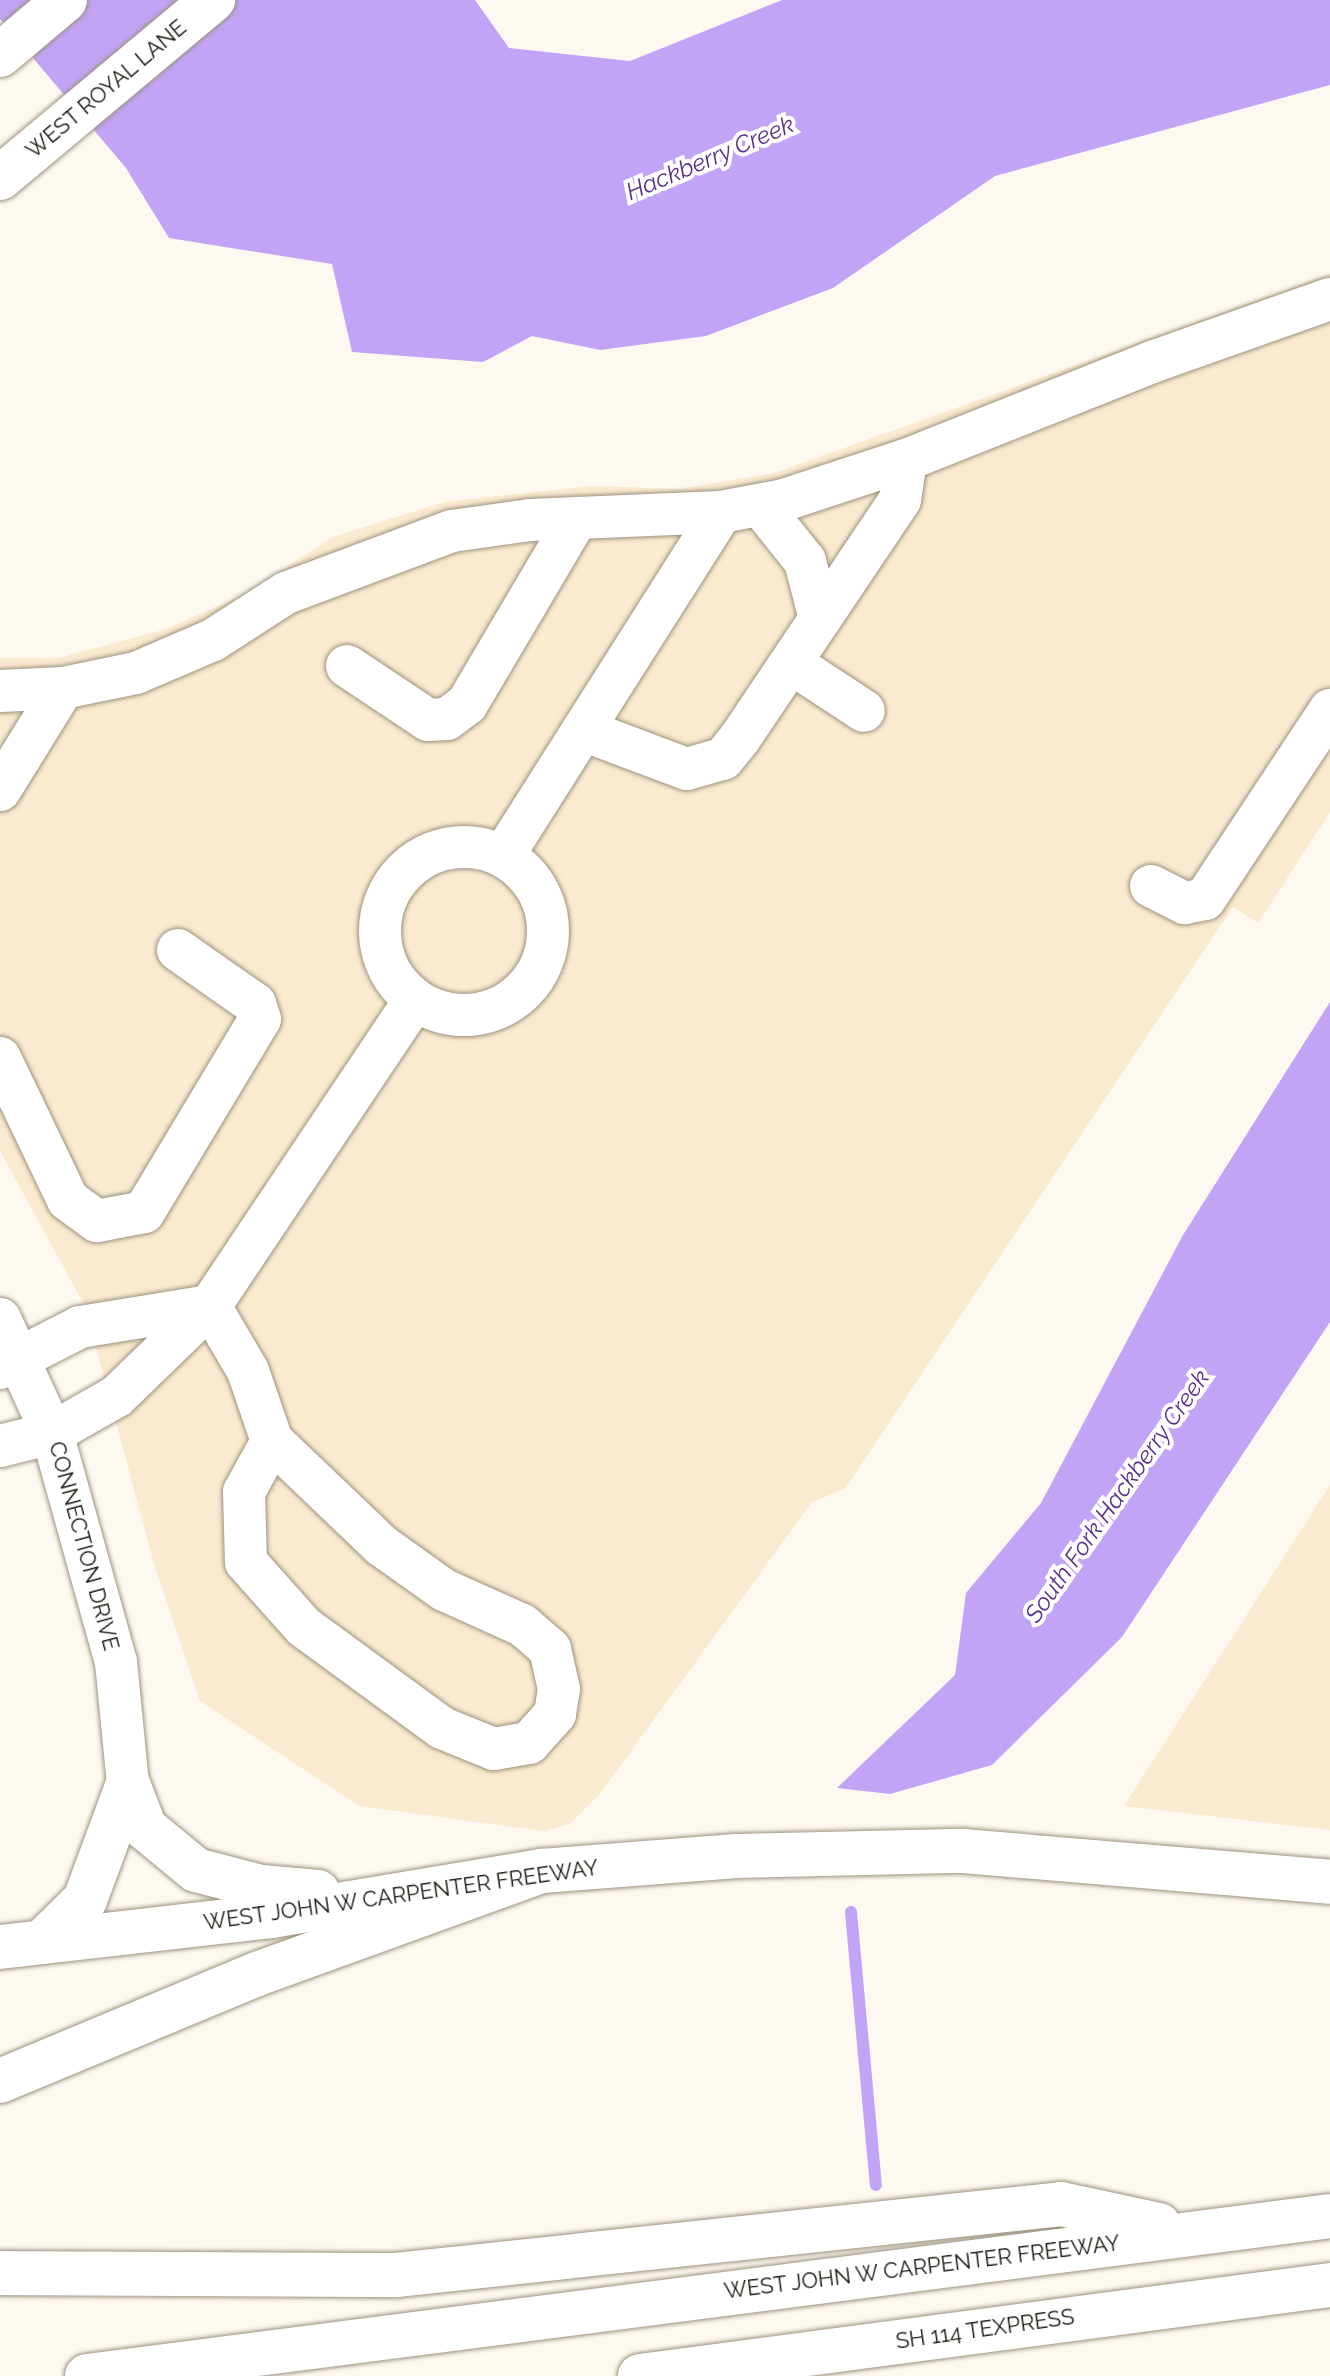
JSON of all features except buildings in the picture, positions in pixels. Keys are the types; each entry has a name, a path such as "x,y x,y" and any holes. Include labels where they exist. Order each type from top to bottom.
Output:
{"main road":[{"path":"0,55 65,0"},
{"name":"WEST ROYAL LANE","path":"7,172 213,0"},
{"path":"128,1784 145,1828 196,1870 261,1887 376,1897"},
{"path":"42,1942 85,1900 128,1784"},
{"name":"WEST JOHN W CARPENTER FREEWAY","path":"0,1947 272,1916 542,1871 736,1856 936,1850 1061,1855 1217,1875 1330,1882"},
{"path":"0,2081 257,1974 542,1871"},
{"path":"0,2273 396,2275 1061,2204 1188,2232"},
{"name":"WEST JOHN W CARPENTER FREEWAY","path":"87,2376 1330,2216"},
{"name":"SH 114 TEXPRESS","path":"640,2376 1330,2285"}],"street":[{"path":"0,691 63,688 136,673 213,640 286,593 452,531 577,518 740,508 906,460 1152,362 1330,299"},
{"path":"583,730 687,769 723,759 900,500 906,460"},
{"path":"740,508 805,561 820,619"},
{"path":"503,856 583,730 740,508"},
{"path":"347,666 428,720 447,719 467,704 577,518"},
{"path":"791,663 864,711"},
{"path":"0,790 63,688"},
{"path":"1151,886 1185,903 1205,899 1330,710"},
{"path":"449,848 476,848 503,856 525,873 544,909 546,950 535,975 518,996 494,1010 467,1015 439,1012 415,1000 395,980 383,955 380,927 385,900 400,876 422,858 449,848"},
{"path":"0,1058 68,1200 97,1221 144,1212 260,1019 255,1004 178,950"},
{"path":"0,1446 52,1433 117,1396 210,1306 415,1000"},
{"path":"6,1347 80,1327 210,1306"},
{"path":"210,1306 248,1371 272,1441 381,1545 444,1590 522,1625 550,1649 559,1689 555,1714 529,1743 494,1749 442,1728 304,1627 246,1562 244,1492 272,1441"},
{"name":"CONNECTION DRIVE","path":"6,1347 52,1433 116,1662 128,1784"}],"shaded area":[{"path":"1330,274 1330,812 1258,923 1233,907 845,1489 812,1502 599,1795 570,1824 544,1831 359,1806 200,1701 154,1564 85,1306 0,1151 0,658 59,658 166,629 241,596 333,537 444,502 592,486 680,489 774,473"},
{"path":"1330,1485 1330,1830 1124,1806"}],"water":[{"name":"Hackberry Creek","path":"0,0 475,0 509,48 630,61 782,0 1330,0 1330,85 995,176 833,288 706,336 600,350 532,336 483,362 352,352 332,264 169,238 126,168 0,19"},
{"path":"1330,1002 1330,1322 1122,1637 992,1765 890,1794 837,1788 955,1675 966,1593 1041,1503 1183,1235"}],"waterway":[{"name":"South Fork Hackberry Creek","path":"851,1912 876,2185"}]}
